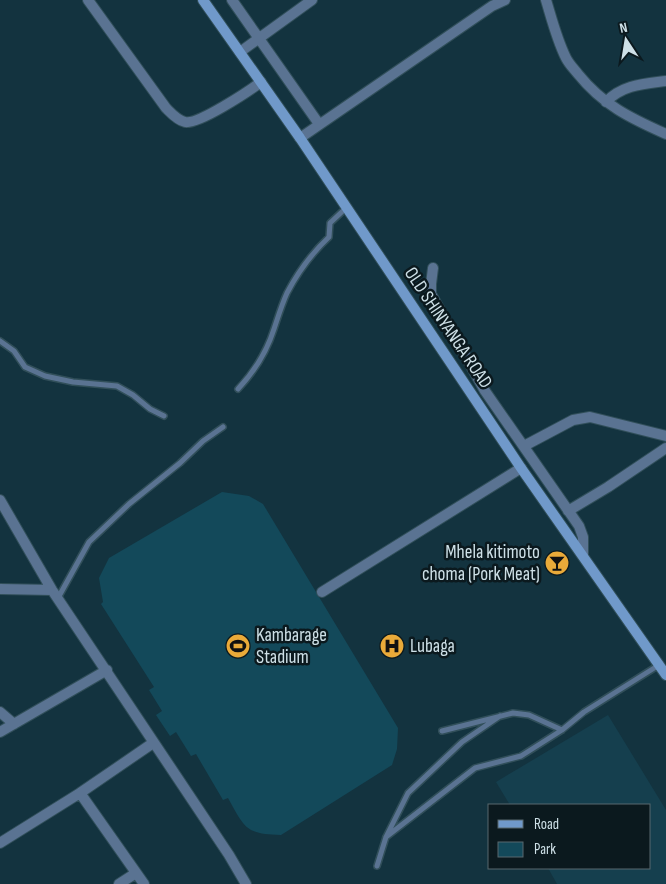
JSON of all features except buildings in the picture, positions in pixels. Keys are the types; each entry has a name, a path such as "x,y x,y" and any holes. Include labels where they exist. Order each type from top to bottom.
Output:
{"main road":[{"name":"OLD SHINYANGA ROAD","path":"203,0 300,138 522,468 666,675"}],"street":[{"path":"88,0 166,108 182,121 189,122 199,119 244,94 261,82"},
{"path":"232,0 319,124"},
{"path":"240,52 312,0"},
{"path":"300,138 492,6 505,0"},
{"path":"546,0 556,35 567,60 588,86 606,102 629,118 666,134"},
{"path":"606,102 614,94 626,87 666,80"},
{"path":"433,268 430,284 431,294 485,391 578,526 583,537 583,554"},
{"path":"524,446 573,420 590,417 666,436"},
{"path":"568,511 666,448"},
{"path":"322,592 522,468"},
{"path":"0,500 54,594 229,854 246,884"},
{"path":"0,589 54,594"},
{"path":"0,732 106,670"},
{"path":"0,712 14,724"},
{"path":"0,843 80,793 153,743"},
{"path":"80,793 144,884"},
{"path":"119,884 136,873"}],"lane":[{"path":"238,389 249,378 266,349 287,294 313,253 329,238 330,223 346,208"},
{"path":"0,341 14,351 25,367 45,376 73,382 117,386 133,395 150,409 164,416"},
{"path":"54,594 89,542 129,504 180,463 203,441 223,427"},
{"path":"386,837 475,768 521,756 562,730 584,712 659,665"},
{"path":"442,731 513,713 528,715 562,730"},
{"path":"377,866 386,837 408,793 462,742 500,716"}],"shaded area":[{"path":"608,715 666,810 666,884 557,884 549,869 651,869 651,804 509,804 496,782"}],"green space":[{"name":"Kambarage Stadium","path":"222,492 249,496 263,504 398,728 397,749 392,765 281,835 260,833 247,827 228,798 223,800 196,754 191,756 176,732 170,736 156,715 162,711 149,690 154,687 101,604 103,602 99,578 109,558"}],"place":[{"name":"Mhela kitimoto choma (Pork Meat)","path":"557,563"},
{"name":"Kambarage Stadium","path":"238,646"},
{"name":"Lubaga","path":"392,646"}]}
